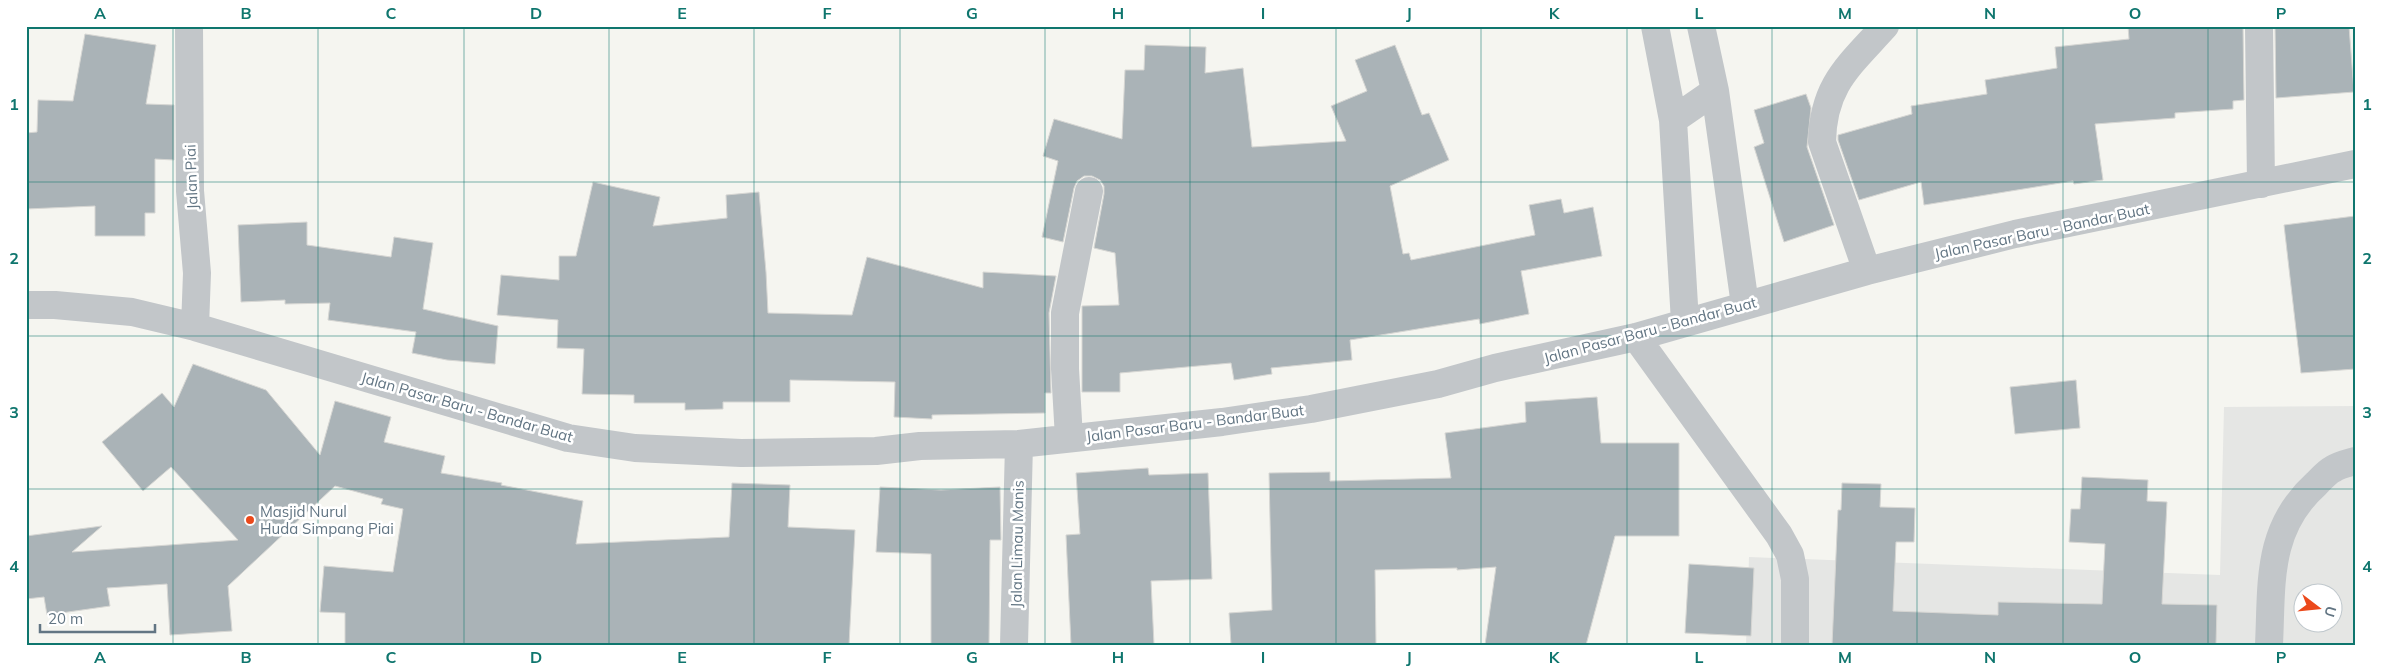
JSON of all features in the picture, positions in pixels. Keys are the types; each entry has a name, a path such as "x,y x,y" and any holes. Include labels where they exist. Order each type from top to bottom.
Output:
{"street":[{"name":"Jalan Piai","path":"189,26 190,191 197,273 194,327"},
{"path":"1655,26 1673,120 1685,322"},
{"path":"1701,26 1715,91 1745,305"},
{"path":"1867,271 1822,142 1822,122 1826,102 1838,78 1885,26"},
{"path":"2259,26 2261,184"},
{"path":"1673,120 1715,91"},
{"name":"Jalan Pasar Baru - Bandar Buat","path":"26,305 55,305 132,312 194,327 568,438 635,448 741,453 876,451 920,446 1019,444 1222,422 1311,409 1438,384 1495,368 1636,337 1867,271 2015,234 2355,164"},
{"path":"1069,438 1064,369 1066,313 1088,191"},
{"path":"1636,337 1779,535 1790,555 1795,579 1795,645"},
{"name":"Jalan Limau Manis","path":"1014,645 1019,444"},
{"path":"2269,645 2274,565 2278,539 2289,515 2306,493 2333,469 2355,461"}],"shaded area":[{"path":"2355,406 2355,645 1746,645 1749,557 2220,575 2224,407"}],"building":[{"path":"2128,26 2243,26 2244,100 2233,101 2233,109 2175,113 2175,118 2095,124 2103,180 2074,184 2073,181 1924,205 1921,182 1859,200 1838,140 1838,135 1912,114 1911,106 1987,94 1985,80 2057,68 2055,47 2129,39"},
{"path":"2275,26 2349,26 2354,92 2276,98"},
{"path":"85,34 156,45 146,104 174,105 174,160 155,159 155,213 145,213 145,236 95,236 95,206 26,209 26,133 37,132 38,100 73,101"},
{"path":"1145,45 1206,47 1205,73 1243,68 1252,147 1346,141 1331,106 1367,91 1355,60 1395,45 1422,115 1429,113 1449,160 1390,186 1403,254 1409,253 1411,260 1535,235 1529,205 1561,199 1564,213 1593,207 1602,256 1521,271 1529,314 1480,324 1479,319 1350,340 1352,360 1271,368 1272,374 1234,380 1231,363 1120,373 1120,392 1082,392 1082,306 1119,305 1115,253 1094,248 1104,186 1100,180 1092,176 1084,176 1077,181 1063,242 1042,237 1058,161 1043,156 1054,119 1122,139 1125,70 1144,70"},
{"path":"1806,94 1811,108 1807,147 1834,225 1784,242 1754,147 1764,143 1754,110"},
{"path":"593,182 660,197 653,226 727,218 726,195 759,192 768,313 852,315 867,257 983,288 983,272 1056,276 1049,313 1051,393 1045,393 1045,413 932,415 932,419 894,417 895,382 790,380 790,402 723,402 723,409 685,410 685,403 634,403 634,395 582,394 584,349 557,348 558,320 497,315 501,275 559,280 559,256 576,256"},
{"path":"2355,216 2355,369 2301,373 2284,225"},
{"path":"307,222 307,245 391,257 394,237 433,243 423,309 498,326 495,364 447,360 412,353 416,332 328,320 330,303 285,304 285,300 241,302 238,225"},
{"path":"193,364 266,390 320,455 335,401 391,417 384,442 445,456 441,473 502,483 501,485 583,501 576,544 729,537 732,483 790,485 788,527 855,530 849,645 345,645 345,613 320,612 324,566 393,572 403,509 381,504 383,499 335,486 228,586 232,631 170,635 167,584 107,588 110,606 47,615 44,597 26,599 26,536 102,526 72,552 238,540 171,467 143,491 102,442 162,393 174,407"},
{"path":"2076,380 2080,428 2015,434 2010,387"},
{"path":"1597,397 1601,443 1679,443 1679,536 1615,536 1586,645 1485,645 1496,567 1457,570 1457,568 1375,570 1376,645 1231,645 1229,613 1272,610 1269,473 1330,472 1330,481 1451,478 1445,433 1526,422 1525,402"},
{"path":"1148,468 1149,475 1208,473 1212,579 1151,581 1154,645 1071,645 1066,535 1080,534 1076,473"},
{"path":"2082,477 2148,480 2147,501 2167,502 2162,604 2217,605 2216,645 1832,645 1838,510 1841,510 1842,483 1881,484 1880,507 1915,508 1914,542 1896,542 1893,611 1998,615 1998,602 2102,604 2105,544 2069,542 2071,509 2080,509"},
{"path":"880,487 941,490 1000,487 1001,540 990,540 989,645 931,645 931,554 876,552"},
{"path":"1689,564 1754,568 1751,636 1685,633"}],"place":[{"name":"Masjid Nurul Huda Simpang Piai","path":"250,520"}]}
